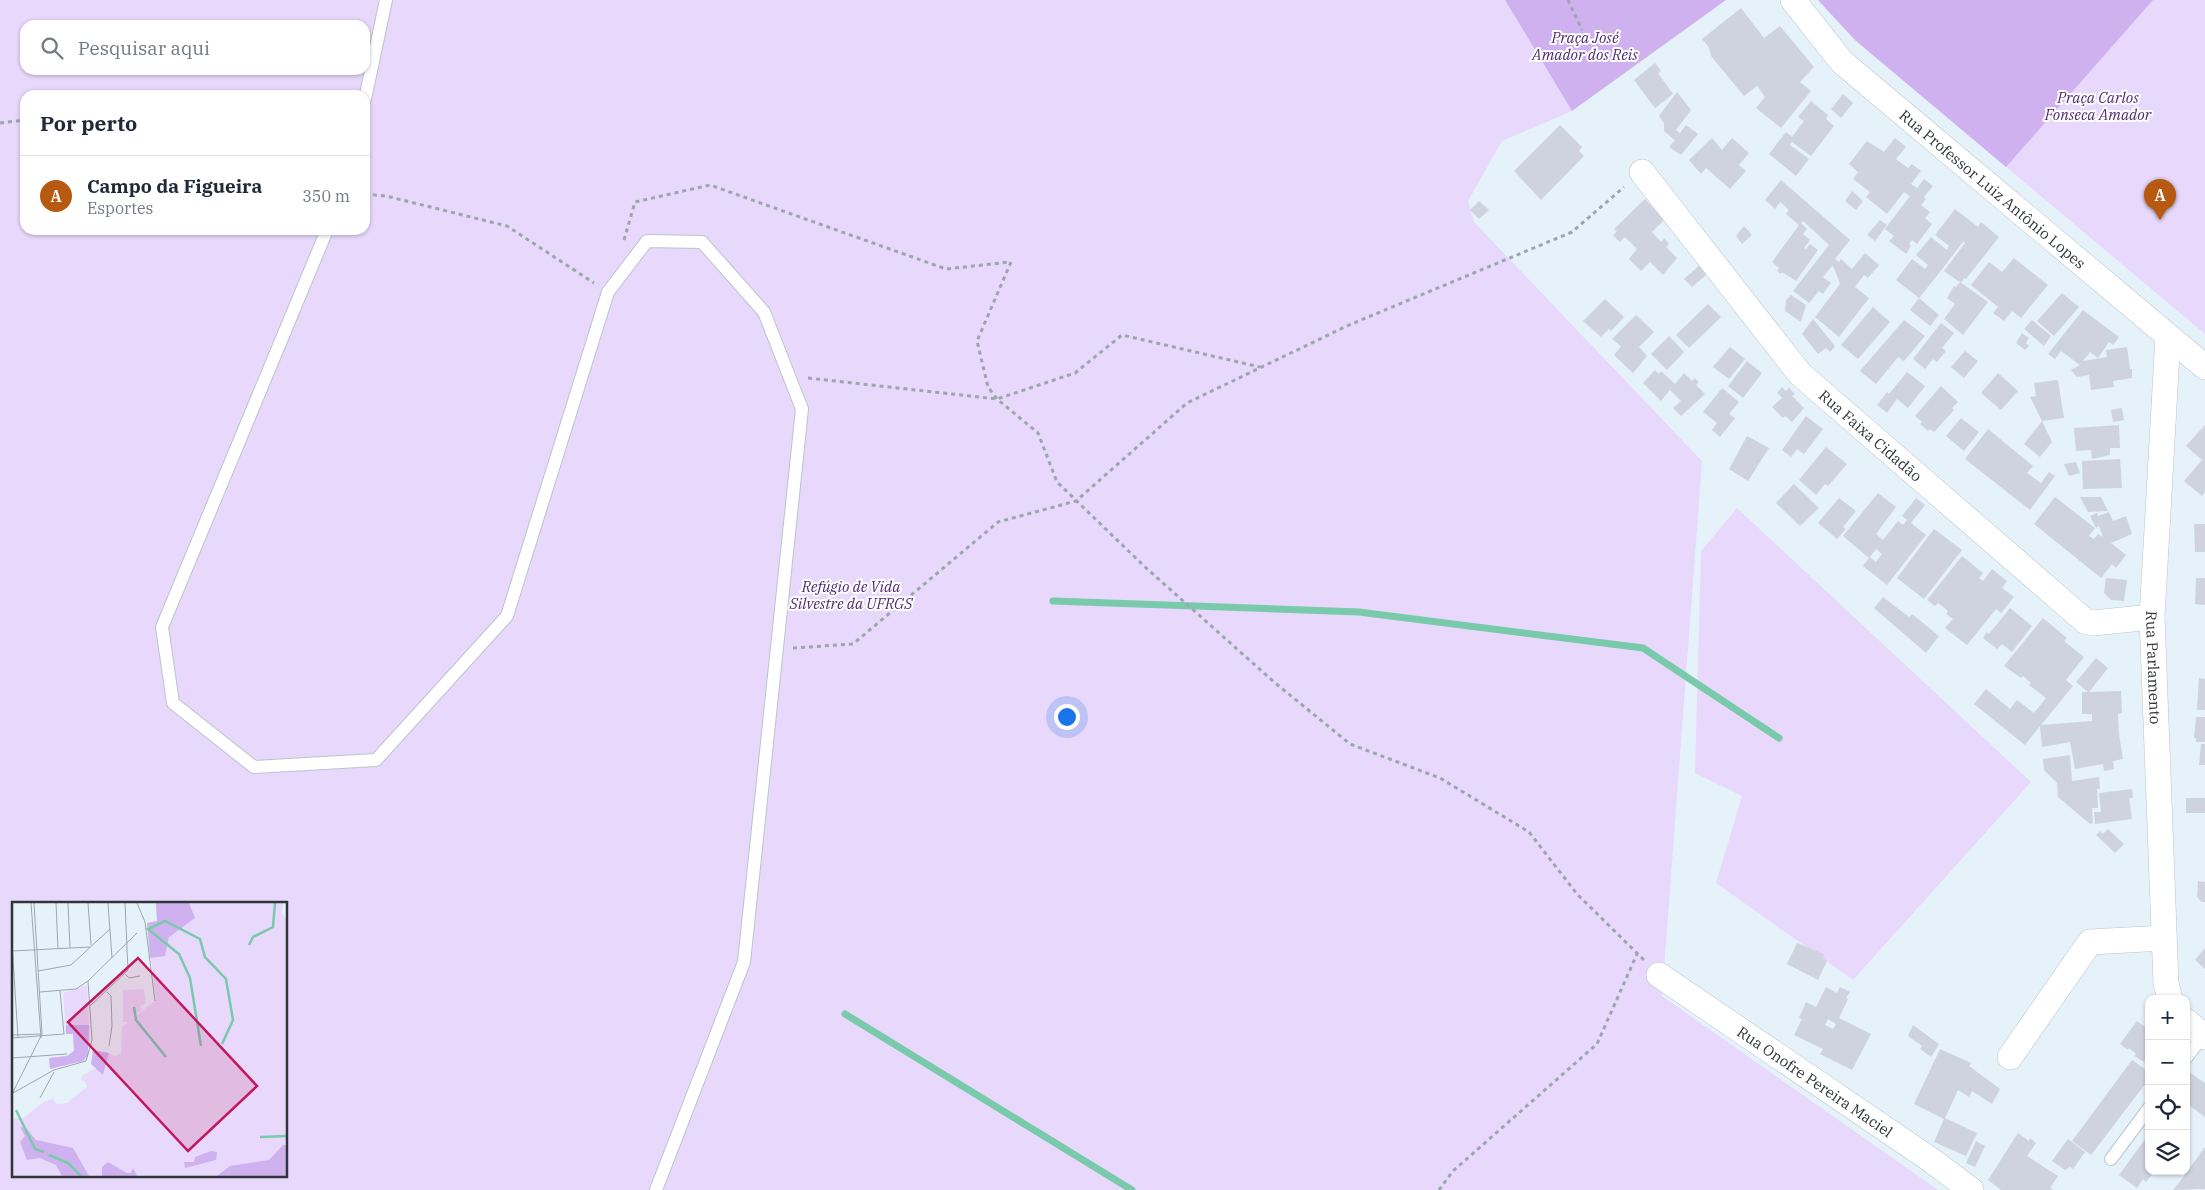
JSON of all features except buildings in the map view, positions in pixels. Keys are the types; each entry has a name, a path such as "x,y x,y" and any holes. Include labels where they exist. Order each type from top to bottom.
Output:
{"street":[{"name":"Rua Professor Luiz Antônio Lopes","path":"1793,0 1842,62 2205,367"},
{"name":"Rua Faixa Cidadão","path":"1642,172 1800,374 2085,621 2093,623 2152,617"},
{"name":"Rua Parlamento","path":"2168,336 2152,617 2166,983 2169,995"},
{"path":"2010,1057 2090,942 2164,938"},
{"name":"Rua Onofre Pereira Maciel","path":"1659,975 1971,1190"}],"lane":[{"path":"367,90 386,0"},
{"path":"326,235 162,627 173,703 254,767 376,760 507,616 608,292 647,242 702,242 764,312 802,409 744,962 656,1190"},
{"path":"2190,1049 2198,1031"},
{"path":"2111,1159 2145,1113"}],"path":[{"path":"1568,0 1582,30"},
{"path":"0,123 20,121"},
{"path":"776,649 853,644 998,522 1076,501 1187,403 1349,325 1572,232 1642,172"},
{"path":"622,247 635,202 710,185 946,269 1011,262 977,341 988,387 997,398 1038,433 1057,482 1144,566 1267,676 1350,744 1440,778 1529,832 1577,894 1659,975"},
{"path":"370,194 386,196 507,226 608,292"},
{"path":"790,380 807,377 997,398 1075,373 1122,335 1261,367"},
{"path":"1439,1190 1452,1171 1596,1044 1638,954"}],"green space":[{"name":"Refúgio de Vida Silvestre da UFRGS","path":"0,0 1505,0 1572,111 1502,141 1468,201 1474,222 1702,461 1662,996 1938,1190 0,1190"},
{"name":"Praça José Amador dos Reis","path":"1505,0 1726,0 1572,111"},
{"name":"Praça Carlos Fonseca Amador","path":"1818,0 2205,0 2205,334 1855,40"},
{"path":"1818,0 2153,0 2006,167 1855,40"},
{"path":"1737,508 2031,782 1853,980 1716,883 1742,796 1695,773 1701,551"}],"waterway":[{"path":"1053,601 1359,612 1643,648 1779,738"},
{"path":"845,1014 1132,1190"}],"place":[{"name":"Campo da Figueira","path":"2160,220"}]}
